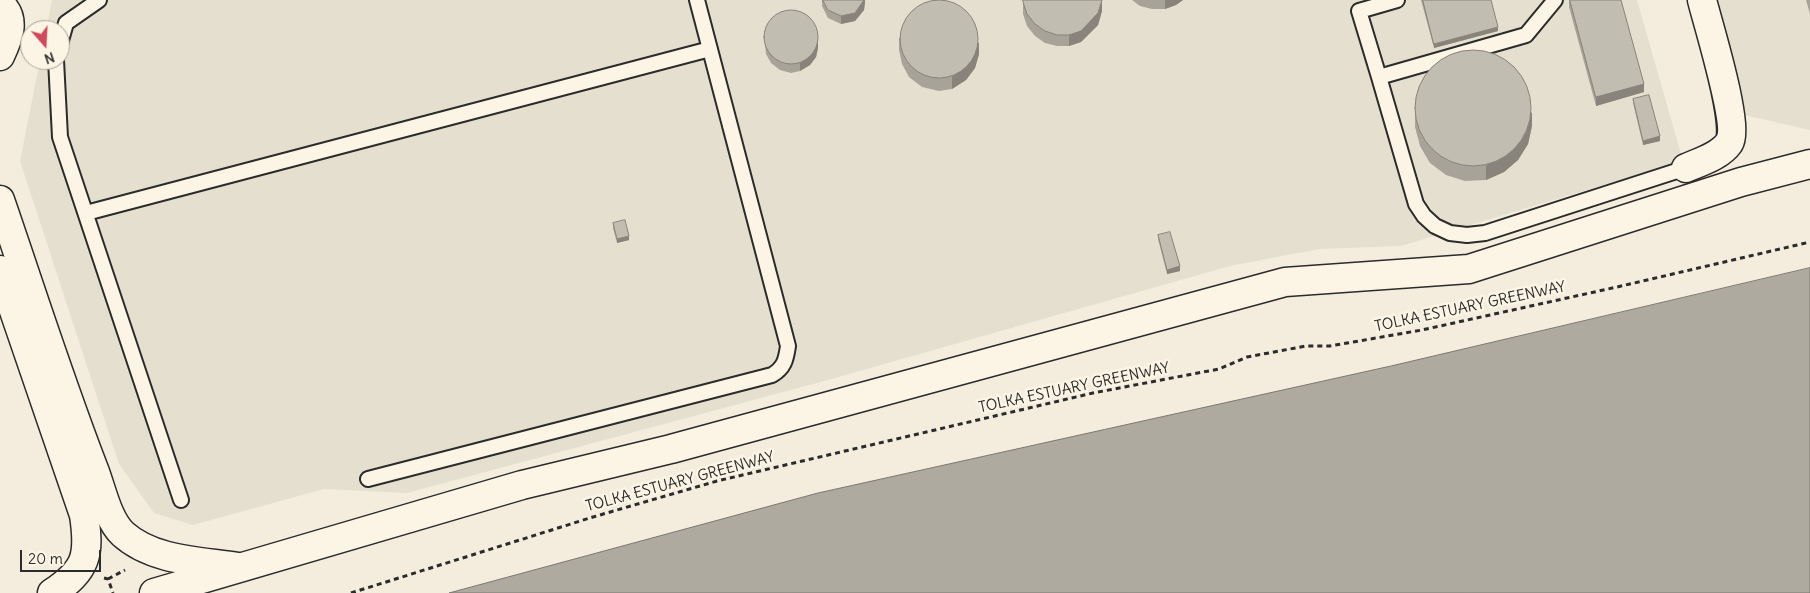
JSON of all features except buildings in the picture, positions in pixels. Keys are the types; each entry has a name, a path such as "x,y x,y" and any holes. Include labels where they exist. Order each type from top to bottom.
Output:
{"street":[{"path":"1686,168 1722,150 1730,141 1732,129 1725,88 1702,0"},
{"path":"0,4 10,19 10,30 0,56"},
{"path":"154,593 238,566 522,485 681,446 1285,282 1469,269 1742,182 1810,164"},
{"path":"0,200 85,447 113,517 122,532 135,543 154,552 238,566"},
{"path":"0,270 84,515 87,535 86,556 78,572 71,580 52,593"}],"lane":[{"path":"70,20 99,0"},
{"path":"368,480 772,375 780,370 787,358 788,346 698,0"},
{"path":"1397,0 1360,11 1416,204 1424,216 1435,226 1450,233 1467,235 1505,228 1686,168"},
{"path":"1379,77 1526,35 1555,0"},
{"path":"86,213 710,49"},
{"path":"57,70 60,137 181,500"}],"path":[{"name":"TOLKA ESTUARY GREENWAY","path":"351,593 593,517 717,481 1093,393 1219,369 1247,357 1306,346 1330,346 1422,330 1810,242"},
{"path":"108,579 130,567"}],"shaded area":[{"path":"52,0 1637,0 1683,161 1401,246 1319,249 1230,266 828,380 407,493 324,489 193,525 154,513 119,464 20,161 38,70 70,70 70,20 48,20"},
{"path":"1703,0 1810,0 1810,130 1736,113"},
{"path":"1810,268 1810,593 449,593 818,493 1391,366"}]}
